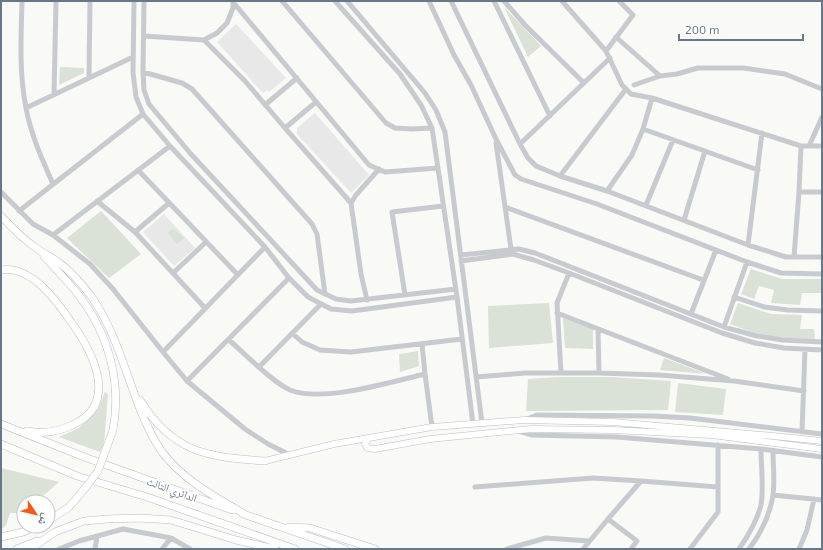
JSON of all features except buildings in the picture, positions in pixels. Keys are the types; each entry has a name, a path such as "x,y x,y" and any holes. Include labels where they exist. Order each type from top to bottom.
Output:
{"highway":[{"path":"1,216 10,226 39,250 58,262 75,277 101,311 110,330 148,428 162,452 185,477 204,491 246,515"},
{"path":"39,250 77,292 95,319 107,344 112,361 116,397 113,430 98,471 69,507 56,516"},
{"path":"1,270 18,272 32,278 45,288 58,302 84,340 94,360 99,377 99,392 95,404 88,415 79,422 61,430 37,433 4,426"},
{"path":"130,383 155,421 168,434 183,444 199,452 215,456 265,461"},
{"name":"الدائري الثالث","path":"4,426 121,470 345,549"},
{"name":"الدائري الثالث","path":"1,444 77,476 147,497 295,549"},
{"path":"30,549 55,532 84,522 108,519 140,518 171,520 263,549"},
{"path":"279,526 310,528 375,549"},
{"path":"1,537 16,532"},
{"path":"17,549 48,537"},
{"path":"241,541 275,549"}],"main road":[{"path":"265,461 334,444 432,427 524,420 613,422 822,441"},
{"path":"369,438 365,444 367,448 375,449 430,438 531,429 613,430 712,435 822,449"}],"street":[{"path":"22,1 21,61 26,108 34,141 53,184"},
{"path":"54,95 56,1"},
{"path":"89,78 90,1"},
{"path":"134,1 133,73 136,97 143,114 170,146 265,248 289,278 308,297 331,309 352,311 457,297"},
{"path":"144,1 143,72 144,90 149,104 190,153 317,290 336,299 351,301 456,289"},
{"path":"282,1 386,123 395,128 432,128"},
{"path":"335,1 400,74 421,105 432,128 456,289 473,424"},
{"path":"347,1 425,93 436,110 445,132 482,423"},
{"path":"429,1 454,55 471,85 496,139 515,175 521,179 598,204 747,262 780,273 822,274"},
{"path":"451,1 520,144 528,158 536,166 786,257 822,257"},
{"path":"494,1 550,116"},
{"path":"504,1 584,83"},
{"path":"562,1 606,51 622,85 631,94 652,98 801,146 822,146"},
{"path":"606,51 633,15 619,1"},
{"path":"144,36 204,40 216,33 227,23 233,8 233,2"},
{"path":"233,2 369,165 385,172 438,168"},
{"path":"616,37 660,76"},
{"path":"204,40 245,81 351,203 361,274 367,300"},
{"path":"26,108 133,57"},
{"path":"520,144 610,58"},
{"path":"634,85 660,76 677,74 698,68 744,68 785,74 822,89"},
{"path":"143,72 182,83 192,89 312,224 317,234 325,294"},
{"path":"265,105 297,78"},
{"path":"560,176 626,89"},
{"path":"607,191 632,155 643,129 652,98"},
{"path":"285,128 316,102"},
{"path":"19,211 143,114"},
{"path":"809,146 822,117"},
{"path":"643,129 758,170"},
{"path":"748,244 762,133"},
{"path":"496,139 511,249"},
{"path":"646,205 673,140"},
{"path":"53,235 170,146"},
{"path":"794,257 801,146"},
{"path":"684,220 705,151"},
{"path":"351,203 356,195 379,169"},
{"path":"138,170 238,275"},
{"path":"1,192 33,224 53,235 94,269 132,312 187,381 245,429 268,444 290,455"},
{"path":"799,192 822,192"},
{"path":"97,201 135,232 206,308"},
{"path":"135,232 169,203"},
{"path":"405,295 392,212 443,206"},
{"path":"505,207 703,280"},
{"path":"173,272 206,242"},
{"path":"163,352 265,248"},
{"path":"461,255 519,249 535,253 724,327 757,336 822,342"},
{"path":"691,314 716,250"},
{"path":"461,261 513,254 569,273 722,334 755,343 822,350"},
{"path":"724,327 747,262"},
{"path":"561,373 557,303 569,273"},
{"path":"187,381 289,278"},
{"path":"734,297 764,307 788,310 822,311"},
{"path":"259,367 321,304"},
{"path":"557,313 734,381"},
{"path":"598,329 599,373"},
{"path":"292,333 302,342 320,350 351,352 462,339"},
{"path":"229,340 278,383 290,390 304,393 338,393 425,374"},
{"path":"422,344 432,427"},
{"path":"802,432 805,349"},
{"path":"476,377 525,373 659,375 734,381 804,391"},
{"path":"524,420 537,415 653,416 690,418 822,434"},
{"path":"518,431 532,435 617,437 718,445 822,456"},
{"path":"690,549 718,512 718,445"},
{"path":"739,549 749,533 761,504 761,449"},
{"path":"749,549 759,536 767,518 773,495 774,451"},
{"path":"475,487 593,478 718,487"},
{"path":"583,549 641,481"},
{"path":"773,495 822,500"},
{"path":"799,549 807,530 814,499"},
{"path":"608,518 637,541 631,549"},
{"path":"58,549 79,541 123,529 171,538 190,549"},
{"path":"95,549 97,537"},
{"path":"162,549 171,538"},
{"path":"507,549 546,538 590,541"}],"shaded area":[{"path":"504,7 541,46 528,57"},
{"path":"236,24 286,78 269,92 267,90 263,93 217,42"},
{"path":"60,67 84,68 84,73 59,85"},
{"path":"315,113 369,175 351,193 297,134 297,128"},
{"path":"101,211 141,254 109,278 67,238"},
{"path":"164,214 195,248 174,266 143,232"},
{"path":"173,228 184,238 177,244 168,233"},
{"path":"751,269 782,279 822,279 822,293 802,293 800,305 771,303 774,290 759,286 754,299 741,294"},
{"path":"549,303 553,343 489,348 488,306"},
{"path":"738,303 771,314 802,315 800,329 814,329 815,340 774,337 752,332 730,324"},
{"path":"563,318 593,329 593,349 565,348"},
{"path":"418,351 419,366 400,372 399,354"},
{"path":"664,358 707,374 660,370"},
{"path":"559,377 612,377 671,381 668,410 526,411 528,379"},
{"path":"678,383 726,389 723,415 675,412"},
{"path":"105,392 108,394 104,444 100,452 59,437 79,428 98,409"},
{"path":"1,468 59,482 45,494 16,494 16,513 10,513 6,525 1,530"}]}
